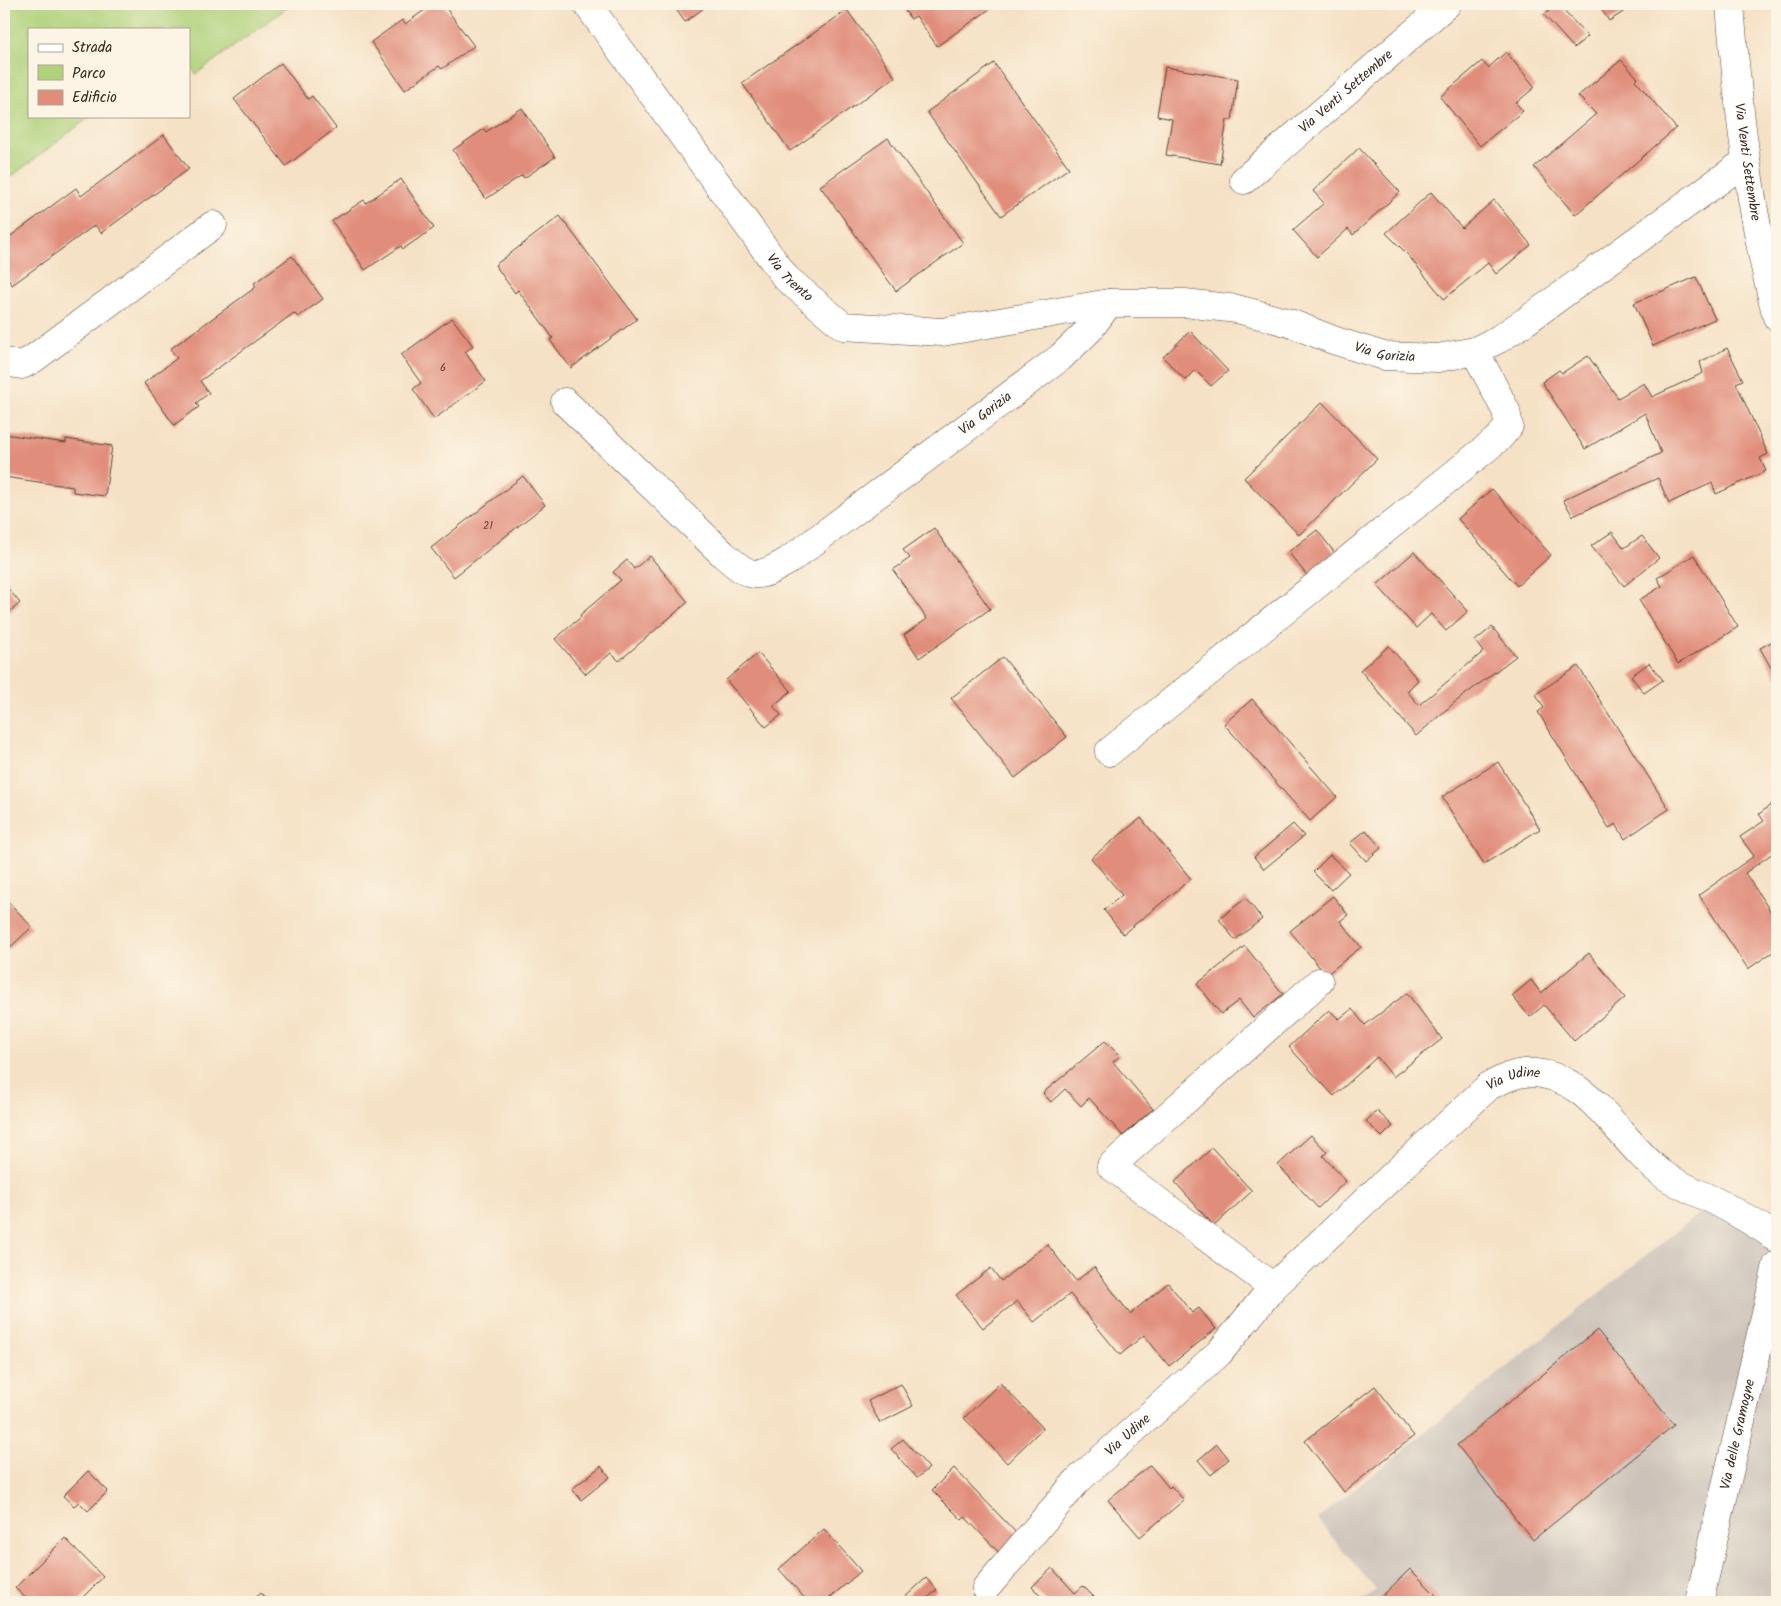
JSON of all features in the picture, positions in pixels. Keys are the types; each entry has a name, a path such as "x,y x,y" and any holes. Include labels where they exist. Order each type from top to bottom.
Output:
{"street":[{"name":"Via Trento","path":"587,4 786,278 843,326 942,332 1109,303"},
{"name":"Via Venti Settembre","path":"1244,180 1447,4"},
{"name":"Via Venti Settembre","path":"1730,4 1746,161 1767,280 1777,317"},
{"name":"Via Gorizia","path":"565,402 723,554 738,567 756,575 770,572 788,561 1061,357 1089,330 1109,303 1185,303 1237,309 1290,323 1333,340 1384,356 1438,358 1475,351 1499,339 1526,321 1746,161"},
{"path":"4,362 22,365 32,359 213,225"},
{"path":"1109,752 1499,438 1508,426 1506,411 1475,351"},
{"path":"1273,1287 1111,1166 1320,982"},
{"name":"Via Udine","path":"986,1588 1078,1480 1219,1353 1273,1287 1488,1086 1507,1077 1524,1073 1545,1075 1564,1081 1598,1107 1648,1162 1663,1174 1683,1187 1747,1218 1777,1238"},
{"name":"Via delle Gramogne","path":"1699,1602 1777,1265"}],"shaded area":[{"path":"1714,1201 1777,1238 1777,1602 1360,1602 1376,1590 1317,1519"}],"green space":[{"path":"4,4 292,4 196,74 190,65 190,28 28,28 28,118 88,118 4,182"}],"building":[{"path":"433,4 443,4 474,46 442,69 439,66 405,90 371,42 402,20 405,24"},
{"path":"672,4 709,4 685,22"},
{"path":"900,4 997,4 937,46 916,16 911,19"},
{"path":"1557,4 1588,36 1574,48 1544,15"},
{"path":"1598,4 1636,4 1609,21"},
{"path":"847,10 895,77 790,151 742,83"},
{"path":"1506,52 1535,87 1516,103 1523,111 1480,146 1440,97 1482,61 1488,68"},
{"path":"1621,60 1638,78 1635,80 1676,128 1575,215 1534,167 1596,114 1578,96"},
{"path":"281,63 308,99 312,96 336,128 286,166 234,99"},
{"path":"994,63 1069,168 1001,216 927,112"},
{"path":"1165,67 1238,79 1232,120 1227,120 1220,164 1166,155 1172,119 1157,116"},
{"path":"522,108 555,157 524,178 522,175 486,199 453,150 484,129 486,132"},
{"path":"164,135 189,169 101,233 95,225 12,285 4,274 4,241 76,188 81,196"},
{"path":"888,138 963,243 896,291 820,186"},
{"path":"1359,148 1400,192 1353,235 1348,229 1317,257 1293,230 1324,203 1313,191"},
{"path":"401,179 434,228 403,249 401,246 365,270 332,221 364,200 366,203"},
{"path":"1431,192 1462,228 1494,200 1531,245 1496,274 1488,263 1444,299 1407,254 1386,233"},
{"path":"560,216 637,319 571,368 550,340 553,338 518,290 515,293 495,265"},
{"path":"292,256 323,299 298,317 294,313 200,381 209,393 196,403 199,407 174,425 144,383 177,358 170,349 256,287 254,283"},
{"path":"1696,277 1715,319 1653,346 1634,303"},
{"path":"452,318 473,346 465,352 486,381 434,419 413,389 421,383 401,355"},
{"path":"1190,331 1228,371 1211,386 1195,370 1185,380 1163,357"},
{"path":"1727,348 1743,380 1736,383 1768,454 1760,458 1766,471 1716,494 1712,483 1669,503 1658,478 1573,516 1563,500 1661,453 1645,413 1585,449 1542,382 1559,370 1562,373 1588,356 1618,398 1644,383 1652,397 1703,373 1700,362"},
{"path":"1322,402 1377,459 1299,535 1244,478"},
{"path":"4,434 66,443 66,439 112,446 105,496 73,492 73,487 4,477"},
{"path":"523,476 545,505 454,577 431,548"},
{"path":"1492,489 1551,555 1517,586 1458,519"},
{"path":"934,528 990,609 919,658 904,635 927,619 893,570 910,558 903,550"},
{"path":"1317,530 1338,557 1310,579 1288,552"},
{"path":"1612,532 1624,548 1642,536 1659,558 1624,586 1591,546"},
{"path":"1414,552 1468,611 1446,631 1431,614 1416,628 1377,585"},
{"path":"1694,555 1738,627 1678,664 1639,600 1662,586 1657,578"},
{"path":"650,556 688,602 619,661 611,653 586,674 555,639 621,580 613,572 627,560 634,569"},
{"path":"6,586 20,603 7,614 4,611 4,588"},
{"path":"1492,627 1516,656 1454,703 1416,736 1360,670 1389,646 1418,680 1407,691 1419,705 1483,652 1475,641"},
{"path":"1777,639 1777,679 1760,648"},
{"path":"758,653 791,691 773,706 781,715 766,727 726,680"},
{"path":"1003,657 1067,737 1015,778 951,698"},
{"path":"1649,663 1663,680 1644,693 1631,676"},
{"path":"1578,666 1669,809 1625,839 1616,824 1609,828 1538,712 1544,708 1536,694"},
{"path":"1252,699 1337,797 1310,821 1224,724"},
{"path":"1498,762 1540,829 1484,864 1442,797"},
{"path":"1777,800 1777,850 1745,873 1777,921 1777,949 1748,969 1699,895 1754,856 1740,837 1764,821 1759,814"},
{"path":"1141,818 1191,879 1123,934 1104,910 1122,895 1091,858"},
{"path":"1293,824 1304,836 1264,869 1254,857"},
{"path":"1366,830 1381,848 1366,861 1350,843"},
{"path":"1330,855 1349,873 1331,890 1313,872"},
{"path":"1333,896 1348,915 1340,921 1361,947 1326,975 1290,931"},
{"path":"4,897 32,927 4,953"},
{"path":"1246,898 1262,919 1235,940 1219,919"},
{"path":"1245,946 1283,994 1253,1018 1239,1000 1221,1014 1197,984"},
{"path":"1589,953 1625,998 1574,1041 1544,1005 1530,1017 1512,996 1531,980 1541,993"},
{"path":"1407,993 1442,1039 1393,1077 1377,1057 1334,1096 1289,1047 1329,1010 1339,1019 1352,1009 1365,1025"},
{"path":"1105,1041 1120,1056 1113,1062 1153,1109 1123,1136 1089,1098 1081,1106 1065,1089 1051,1102 1043,1093"},
{"path":"1377,1111 1393,1126 1382,1137 1366,1121"},
{"path":"1311,1135 1327,1152 1323,1156 1346,1181 1318,1208 1278,1165"},
{"path":"1212,1148 1252,1191 1214,1226 1175,1182"},
{"path":"1047,1244 1076,1281 1094,1267 1130,1314 1168,1283 1192,1313 1199,1308 1216,1329 1169,1366 1144,1335 1120,1355 1070,1294 1034,1322 1017,1301 983,1328 956,1295 991,1268 1001,1281"},
{"path":"1597,1330 1674,1425 1533,1540 1457,1445"},
{"path":"1000,1383 1043,1428 1007,1463 964,1418"},
{"path":"901,1384 913,1406 880,1423 868,1401"},
{"path":"1375,1386 1414,1436 1344,1492 1305,1441"},
{"path":"903,1439 929,1468 917,1478 891,1449"},
{"path":"1217,1444 1229,1459 1211,1475 1198,1460"},
{"path":"1150,1465 1169,1488 1171,1486 1184,1500 1140,1537 1108,1500"},
{"path":"601,1466 610,1477 581,1500 572,1489"},
{"path":"954,1468 1024,1541 1005,1559 965,1517 962,1520 932,1490"},
{"path":"88,1471 108,1491 88,1511 79,1502 74,1506 63,1496"},
{"path":"824,1529 861,1571 825,1602 808,1602 779,1569"},
{"path":"65,1538 103,1577 78,1602 30,1602 15,1588"},
{"path":"1052,1568 1075,1593 1083,1586 1099,1602 1046,1602 1032,1587"},
{"path":"1410,1569 1443,1602 1376,1602"},
{"path":"926,1578 937,1590 923,1602 904,1602 902,1600"},
{"path":"261,1593 269,1602 251,1602"}]}
